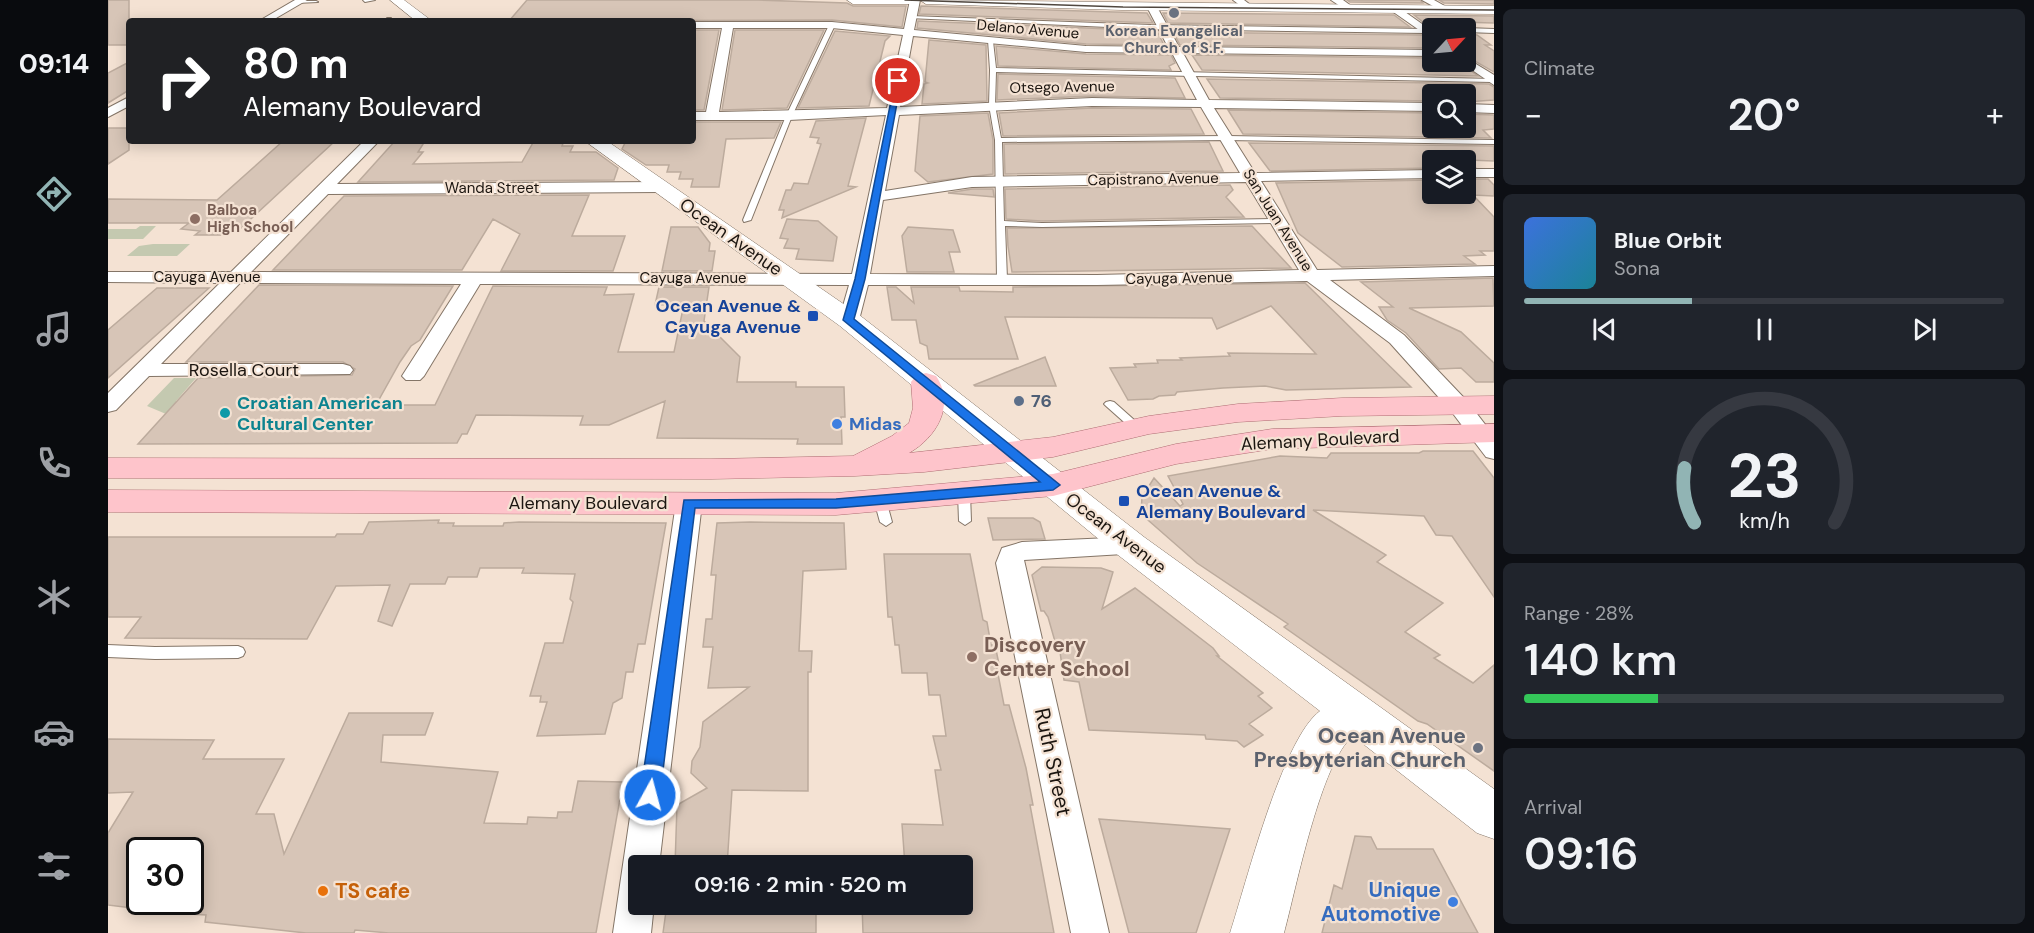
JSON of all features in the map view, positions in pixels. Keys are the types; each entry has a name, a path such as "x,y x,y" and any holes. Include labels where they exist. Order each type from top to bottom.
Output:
{"main road":[{"path":"396,0 421,18"},
{"path":"853,0 914,0"},
{"path":"926,0 1152,7 1243,4 1494,10"},
{"path":"1002,0 1073,5"},
{"name":"Ocean Avenue","path":"598,144 849,320 1131,546 1494,817"},
{"path":"855,466 915,435 924,424 928,412 926,382"},
{"name":"Alemany Boulevard","path":"108,468 711,469 855,466 924,462 1053,447 1137,428 1238,413 1342,407 1494,405"},
{"name":"Alemany Boulevard","path":"108,501 836,504 883,511 965,507 1176,454 1272,439 1489,439"},
{"path":"1257,933 1304,775 1327,731 1353,711"}],"street":[{"path":"849,320 860,279 914,0"},
{"path":"1094,0 1108,6"},
{"path":"1336,0 1349,8"},
{"path":"1427,0 1445,9"},
{"path":"269,18 300,1"},
{"name":"San Juan Avenue","path":"1152,7 1205,104 1228,138 1275,221 1311,275 1397,339 1489,439"},
{"path":"1395,9 1422,27"},
{"name":"Delano Avenue","path":"696,25 832,25 990,42 1086,49 1422,53"},
{"path":"712,116 728,25"},
{"path":"1476,68 1493,80"},
{"name":"Otsego Avenue","path":"696,116 789,117 992,105 1092,102 1422,107"},
{"path":"108,114 126,103"},
{"path":"1476,108 1494,109"},
{"path":"108,114 126,116"},
{"path":"108,405 369,144"},
{"path":"1476,173 1494,173"},
{"name":"Capistrano Avenue","path":"875,197 939,186 999,182 1422,174"},
{"name":"Wanda Street","path":"324,189 660,187"},
{"name":"Cayuga Avenue","path":"108,277 1002,279 1494,271"},
{"path":"413,376 474,278"},
{"name":"Rosella Court","path":"145,370 343,370"},
{"path":"642,855 689,503"},
{"name":"Ruth Street","path":"1090,933 1010,562 1011,555 1022,551 1131,546"},
{"path":"632,933 634,915"}],"lane":[{"path":"365,1 373,0"},
{"path":"300,1 316,2"},
{"path":"911,17 1163,28 1422,31"},
{"path":"747,220 789,117 832,25"},
{"path":"1476,30 1494,31"},
{"path":"990,42 993,70 992,105 998,140 1002,279"},
{"path":"993,70 1493,80"},
{"path":"998,140 1228,138 1494,142"},
{"path":"1002,223 1042,225 1275,221"},
{"path":"1110,404 1137,428"},
{"path":"108,651 238,652"}],"green space":[{"path":"140,226 156,226 143,239 108,239 108,229 136,229"},
{"path":"190,244 177,256 127,256 139,246"},
{"path":"174,378 196,378 176,401 188,402 166,414 147,406"}],"building":[{"path":"108,0 129,0 126,45 108,45"},
{"path":"527,0 758,0 847,3 853,6 906,6 902,27 832,20 512,18"},
{"path":"1347,0 1420,0 1423,3 1350,2"},
{"path":"1439,0 1494,0 1494,4 1444,3"},
{"path":"921,6 1147,13 1153,23 919,14"},
{"path":"1163,13 1394,15 1410,27 1168,23"},
{"path":"1414,15 1494,16 1494,23 1476,22 1476,18 1422,18 1422,21"},
{"path":"918,21 1157,31 1164,45 1086,44 917,28"},
{"path":"696,30 719,30 704,110 696,110"},
{"path":"735,30 824,30 787,108 722,110"},
{"path":"835,31 890,36 885,41 869,106 798,108"},
{"path":"1173,32 1422,35 1422,48 1180,45"},
{"path":"1476,35 1491,45 1485,45 1494,51 1494,72 1476,62"},
{"path":"929,40 986,45 987,101 922,104 924,84 928,83 925,82"},
{"path":"996,46 1086,54 1171,55 1175,63 1169,66 1171,70 998,66"},
{"path":"1192,55 1422,58 1422,72 1473,72 1478,76 1202,70"},
{"path":"126,64 126,92 108,103 108,73"},
{"path":"998,74 1175,78 1185,98 1092,96 997,100"},
{"path":"1207,79 1489,84 1494,87 1494,100 1476,101 1476,84 1422,84 1422,101 1220,98"},
{"path":"1092,108 1191,109 1204,134 1003,136 999,113"},
{"path":"1228,110 1422,113 1422,137 1243,134"},
{"path":"988,113 993,140 993,174 928,182 915,171 920,116"},
{"path":"1476,114 1494,115 1494,129 1483,130 1491,138 1476,138"},
{"path":"866,118 848,186 856,187 782,218 784,210 779,210 786,190 791,190 794,183 808,184 821,144 817,143 819,138 810,137 816,121"},
{"path":"696,122 781,122 774,138 726,139 719,187 691,187 693,179 679,179 681,172 667,172 669,165 646,165 622,149 624,144 696,144"},
{"path":"108,128 126,128 126,144 129,144 129,150 108,164"},
{"path":"1209,142 1223,171 1005,174 1004,144"},
{"path":"1249,143 1494,146 1494,161 1476,160 1476,150 1422,150 1422,168 1270,171"},
{"path":"280,144 332,144 240,229 233,229 227,235 195,235 200,231 181,229 189,223 108,223 108,199 217,200"},
{"path":"392,144 423,144 418,152 423,152 413,164 522,162 532,144 563,144 562,146 573,146 570,152 596,152 618,168 614,180 358,182"},
{"path":"1476,179 1488,179 1494,185 1494,196 1476,195"},
{"path":"1422,180 1422,204 1476,204 1476,198 1494,217 1494,251 1480,251 1485,255 1464,256 1475,264 1342,267 1298,233 1276,183"},
{"path":"1230,185 1233,190 1226,197 1244,217 1042,221 1006,219 1005,189"},
{"path":"972,189 993,189 994,197 948,193"},
{"path":"589,195 572,236 625,236 613,271 501,271 520,234 493,219 462,270 273,270 344,196"},
{"path":"787,219 818,221 837,237 833,261 796,259 799,249 784,248 788,239 780,238"},
{"path":"1252,226 1291,268 1012,272 1007,228"},
{"path":"671,227 698,227 710,243 709,251 715,251 712,271 662,271"},
{"path":"908,227 953,230 960,252 949,252 954,272 907,272 902,236"},
{"path":"1493,278 1494,306 1409,308 1461,332 1494,363 1494,382 1476,382 1461,368 1439,369 1406,333 1387,320 1379,307 1393,307 1361,282"},
{"path":"1305,283 1411,387 1286,390 1265,386 1177,392 1175,395 1159,396 1153,399 1128,400 1110,368 1136,367 1134,364 1158,363 1157,360 1230,356 1228,353 1316,354 1271,306 1217,329 1212,318 1005,317 1018,359 929,359 927,346 920,343 916,320 892,320 887,287 896,287 914,303 911,287 959,287 960,291 1013,292 1013,287"},
{"path":"259,285 453,286 420,340 411,346 400,362 376,405 435,405 493,286 607,287 604,295 634,294 618,352 674,352 684,304 655,305 659,287 709,287 704,321 740,357 737,382 796,382 796,387 844,387 845,417 841,417 842,444 797,444 798,439 657,438 665,401 609,425 580,425 583,416 476,415 467,434 462,434 457,443 138,444 198,378 352,375 355,369 343,362 186,362"},
{"path":"157,288 209,288 108,378 108,330"},
{"path":"1045,357 1056,386 974,385"},
{"path":"1423,451 1473,451 1494,478 1494,597 1452,536 1436,535 1424,516 1313,510 1386,555 1377,562 1443,603 1405,632 1440,655 1434,658 1473,683 1494,665 1494,771 1284,627 1288,624 1197,563 1141,514 1142,497 1154,478 1180,506 1183,504 1168,476 1280,456 1327,458 1331,453 1419,453"},
{"path":"988,518 1033,518 1040,522 1045,539 993,540"},
{"path":"439,520 438,523 454,523 453,526 503,526 504,523 519,522 666,523 645,644 638,644 633,672 626,672 622,698 613,703 605,734 537,736 547,702 540,702 541,696 530,696 545,643 563,643 573,602 570,599 575,574 522,573 524,568 480,568 477,577 448,577 445,584 410,584 392,626 378,621 390,585 336,586 307,639 125,638 141,617 108,617 108,537 335,537 337,534 363,534 369,522"},
{"path":"717,523 844,523 846,569 803,571 799,651 812,651 811,672 808,672 808,791 732,790 728,855 675,855 677,805 707,788 691,773 692,761 700,747 703,722 749,687 708,688 713,647 703,647 706,619 712,619 716,575 711,575"},
{"path":"884,554 970,554 983,620 987,622 991,645 995,645 999,664 996,664 1004,705 1009,705 1026,768 1033,805 1030,805 1054,933 863,933 862,915 973,915 973,855 904,855 902,824 943,825 935,770 941,770 933,736 946,736 940,695 929,695 927,673 902,673 899,645 895,645 892,617 888,617"},
{"path":"1042,567 1101,568 1113,572 1102,609 1135,588 1213,648 1219,656 1217,656 1263,693 1258,696 1272,708 1249,724 1263,735 1244,747 1237,741 1206,739 1205,735 1089,730 1079,682 1064,680 1059,645 1056,645 1048,617 1044,611 1041,611 1032,575"},
{"path":"349,713 433,713 425,735 383,735 381,762 498,772 484,823 527,824 528,817 557,818 558,812 572,812 578,781 623,782 596,933 389,933 355,930 354,933 306,933 205,922 204,837 126,837 126,907 108,905 108,833 133,792 108,793 108,739 214,740 203,759 284,759 256,814 274,814 284,854"},
{"path":"1099,819 1230,829 1196,933 1129,933"},
{"path":"1355,836 1371,837 1377,849 1433,849 1478,933 1322,933 1334,885 1342,889"},
{"path":"665,915 816,915 816,933 663,933"}],"tram line":[{"path":"905,0 1123,7 1494,10"}],"place":[{"name":"Korean Evangelical Church of S.F.","path":"1174,13"},
{"name":"Balboa High School","path":"195,219"},
{"name":"Ocean Avenue & Cayuga Avenue","path":"813,316"},
{"name":"76","path":"1019,401"},
{"name":"Croatian American Cultural Center","path":"225,413"},
{"name":"Midas","path":"837,424"},
{"name":"Ocean Avenue & Alemany Boulevard","path":"1124,501"},
{"name":"Discovery Center School","path":"972,657"},
{"name":"Ocean Avenue Presbyterian Church","path":"1478,748"},
{"name":"TS cafe","path":"323,891"},
{"name":"Unique Automotive","path":"1453,902"}],"route":[{"path":"650,795 689,503 836,504 1053,485 849,320 860,279 898,81"}]}
